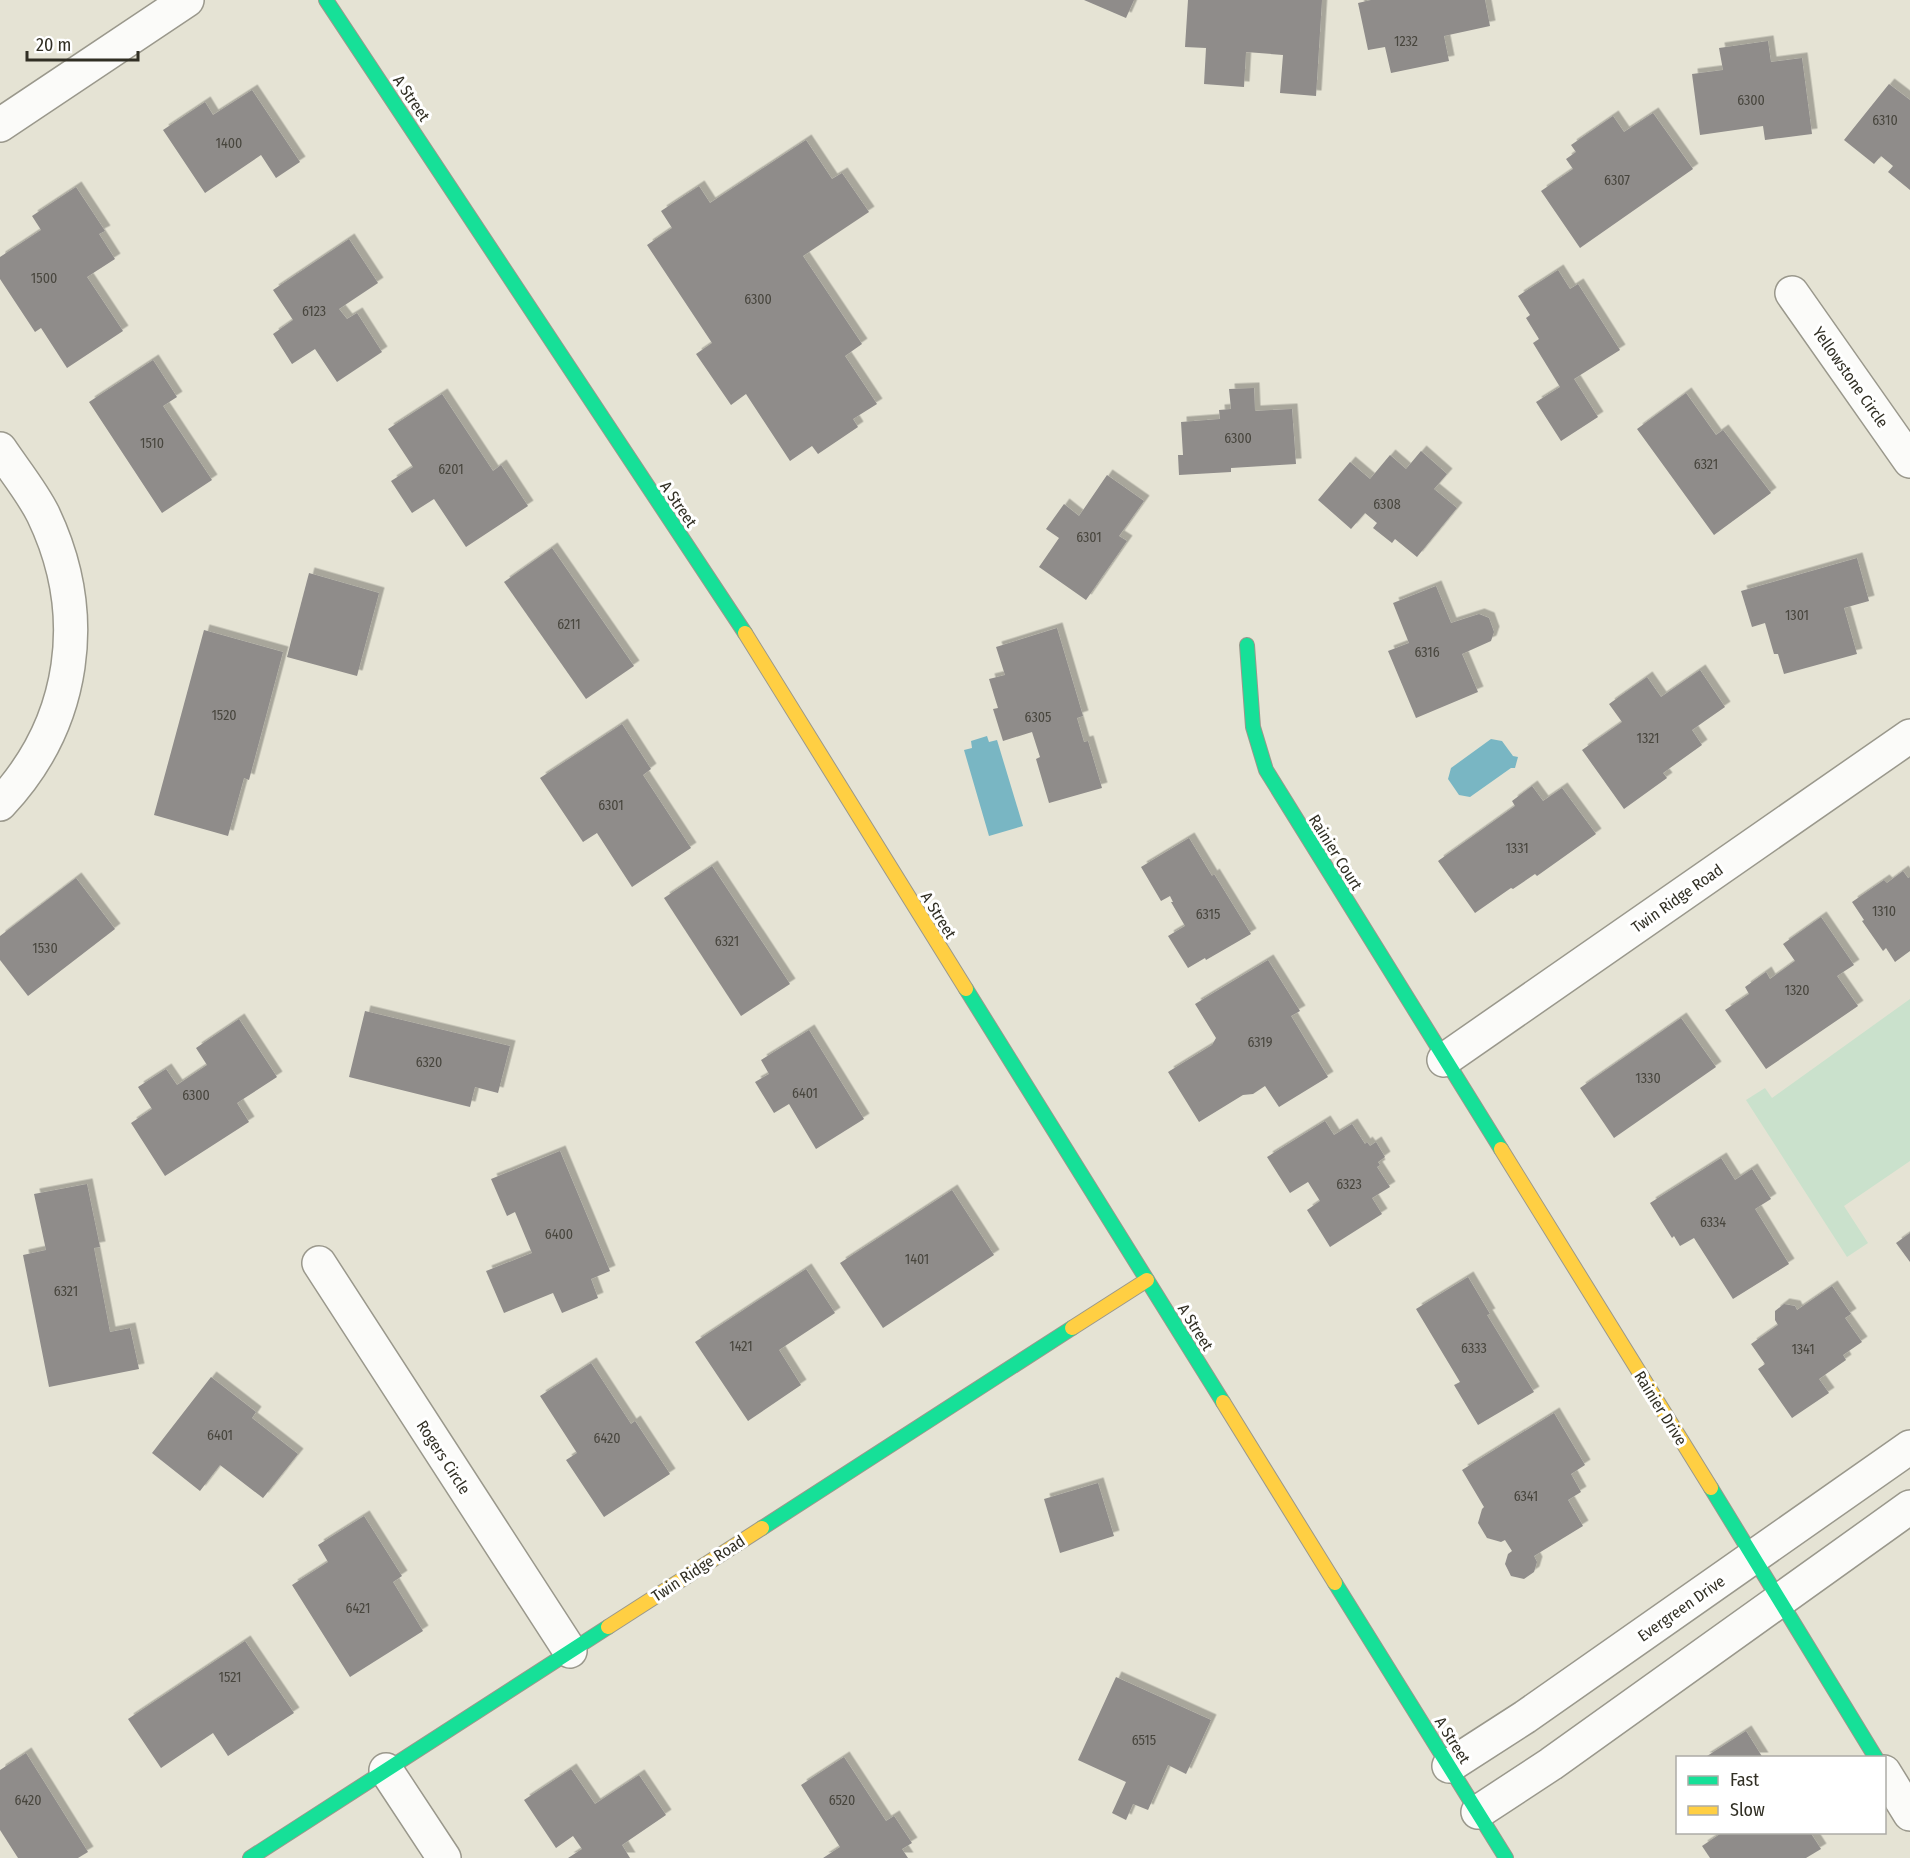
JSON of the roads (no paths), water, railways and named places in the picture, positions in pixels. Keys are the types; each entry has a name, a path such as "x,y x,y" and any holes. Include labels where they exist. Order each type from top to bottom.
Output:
{"street":[{"path":"0,125 187,0"},
{"name":"A Street","path":"327,0 741,627 1506,1858"},
{"name":"Yellowstone Circle","path":"1792,293 1910,460"},
{"path":"0,449 42,512 60,554 69,599 71,645 64,690 49,733 20,782 0,804"},
{"name":"Rainier Court","path":"1247,645 1253,727 1266,770 1444,1060"},
{"name":"Twin Ridge Road","path":"1444,1060 1910,735"},
{"name":"Rainier Drive","path":"1444,1060 1755,1556 1875,1756"},
{"name":"Rogers Circle","path":"319,1263 570,1651"},
{"name":"Twin Ridge Road","path":"250,1858 1147,1280"},
{"name":"Evergreen Drive","path":"1449,1766 1525,1717 1910,1447"},
{"path":"1478,1812 1551,1764 1910,1506"},
{"path":"386,1770 444,1858"},
{"path":"1886,1775 1910,1814"}],"water":[{"path":"987,736 989,742 997,740 1023,826 989,836 964,750 972,748 971,741"},
{"path":"1491,739 1502,741 1513,756 1518,757 1515,768 1511,768 1470,797 1459,795 1448,779 1451,768"}]}
